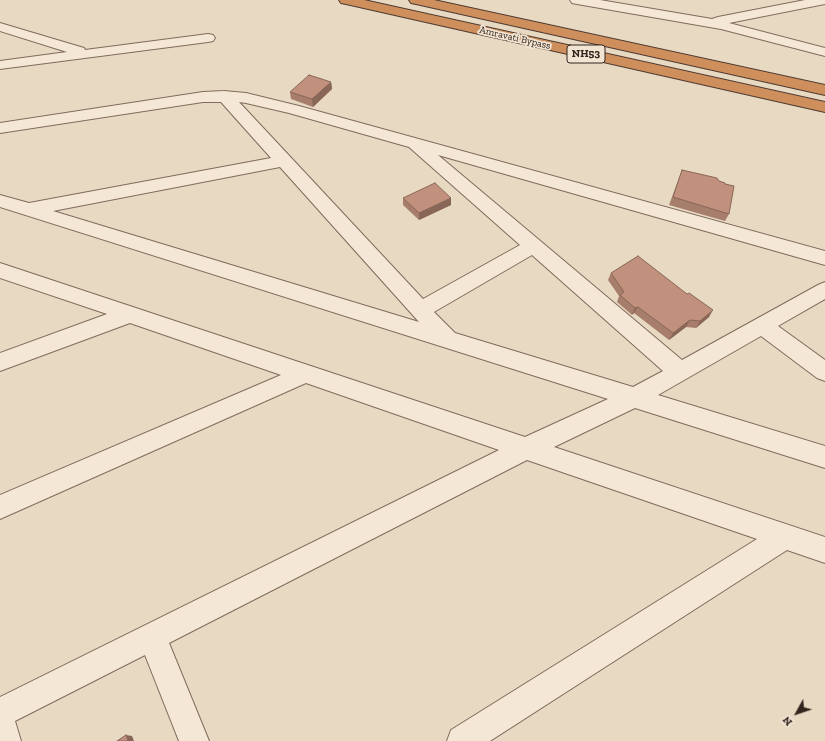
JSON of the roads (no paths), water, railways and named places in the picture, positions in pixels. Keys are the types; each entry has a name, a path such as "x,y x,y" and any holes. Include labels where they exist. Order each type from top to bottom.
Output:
{"highway":[{"name":"Amravati Bypass","path":"346,0 825,107"},
{"name":"Amravati Bypass","path":"416,0 825,90"}],"street":[{"path":"577,0 651,7 709,23 768,36 825,52"},
{"path":"709,23 825,0"},
{"path":"0,27 87,53"},
{"path":"0,65 208,38"},
{"path":"0,128 203,97 224,96 246,98 293,109 825,258"},
{"path":"224,96 447,340"},
{"path":"412,142 680,372"},
{"path":"27,210 283,161"},
{"path":"0,201 825,457"},
{"path":"420,310 533,246"},
{"path":"0,270 825,550"},
{"path":"0,712 525,449 634,398 825,290"},
{"path":"0,362 131,314"},
{"path":"762,326 825,372"},
{"path":"0,507 305,374"},
{"path":"462,741 786,536"},
{"path":"152,637 194,741"},
{"path":"0,722 6,741"}]}
